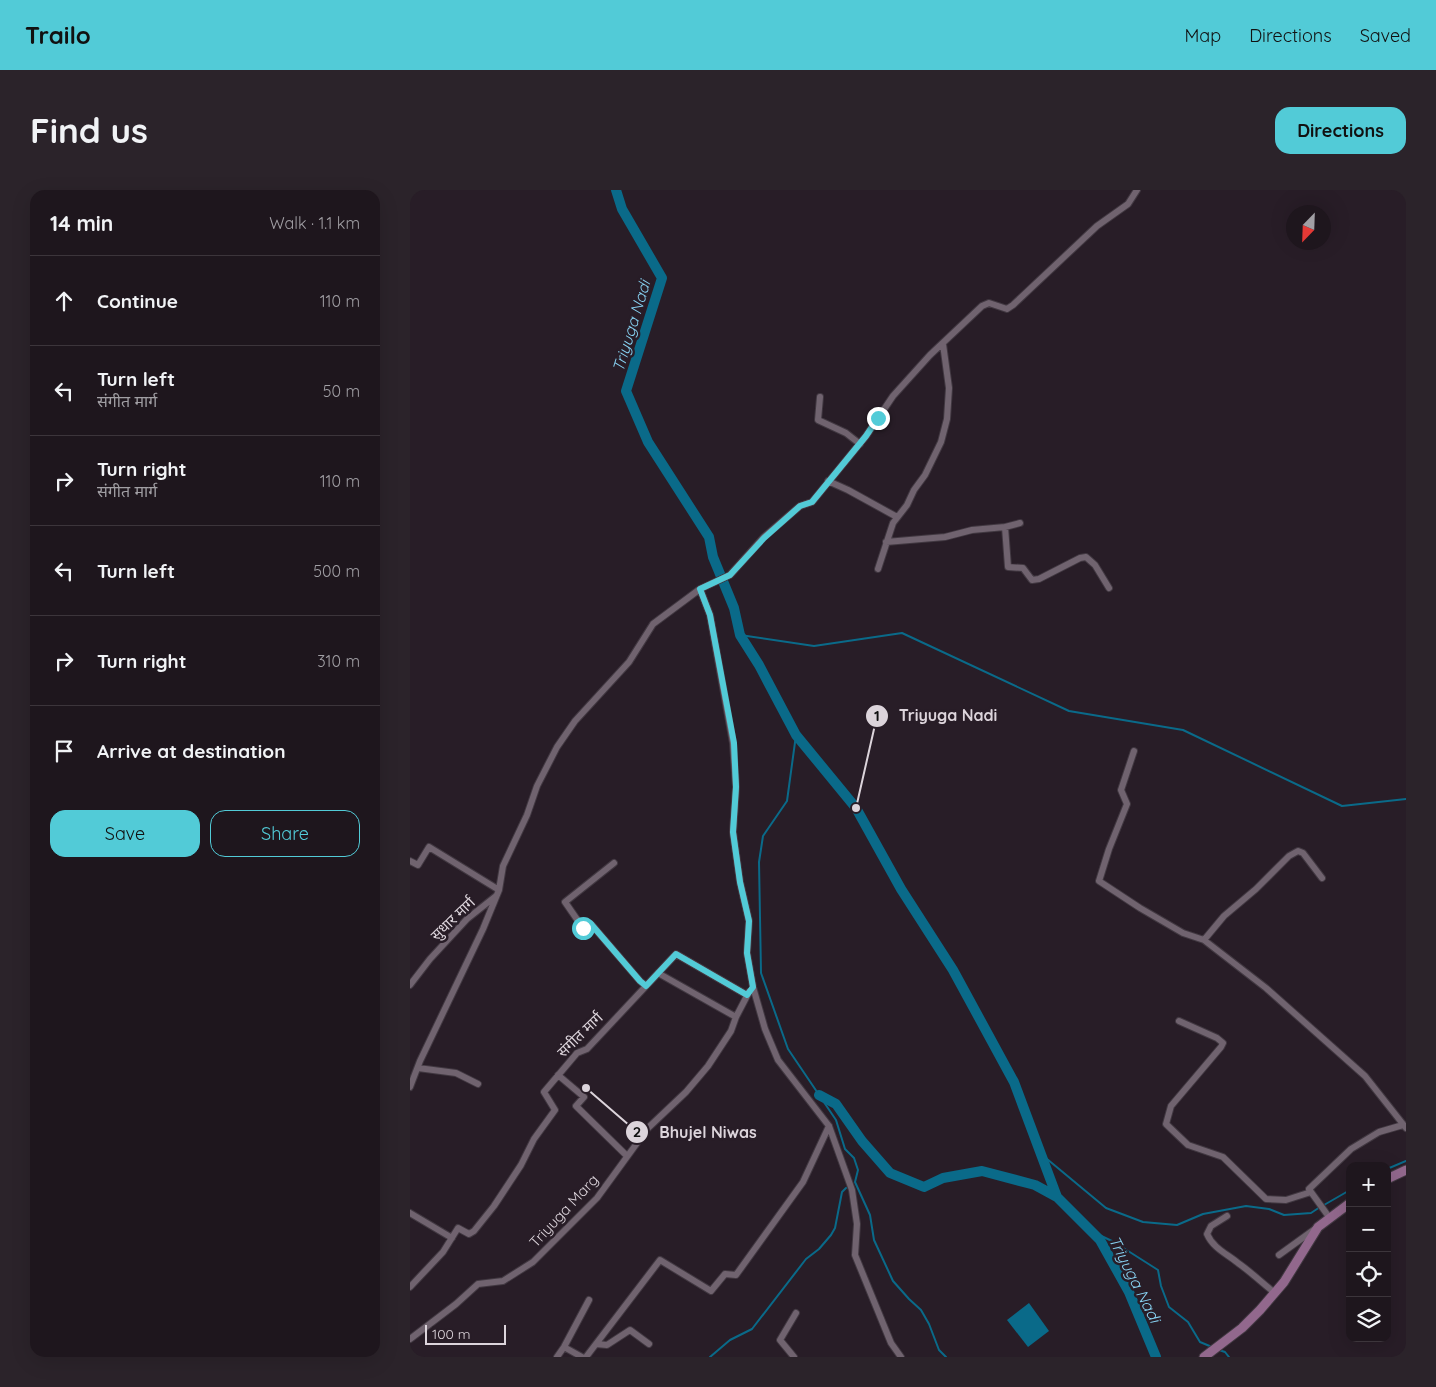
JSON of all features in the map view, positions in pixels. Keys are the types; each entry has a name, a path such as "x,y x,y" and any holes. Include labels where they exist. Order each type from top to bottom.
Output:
{"main road":[{"path":"1391,1177 1406,1170"},
{"path":"1204,1357 1248,1322 1284,1282 1318,1227 1346,1206"}],"street":[{"path":"410,1087 465,970 498,893 504,866 527,815 537,786 557,747 575,721 629,662 653,624 700,589 730,575 771,531 800,506 812,502 860,444 893,396 982,306 989,303 1007,309 1013,306 1097,226 1128,204 1137,190"},
{"path":"878,569 885,552 889,532 925,475 940,442 947,419 949,388 943,344"},
{"path":"820,397 818,420 846,433 860,444"},
{"path":"828,482 878,505 897,517"},
{"path":"886,542 945,537 972,530 1005,527 1020,523"},
{"path":"1005,527 1008,567 1023,568 1032,580 1086,557 1095,565 1109,588"},
{"path":"700,589 710,615 734,743 736,787 733,832 740,882 749,921 747,953 753,987 765,1029 778,1060 829,1126 852,1190 857,1224 855,1255 891,1343 901,1357"},
{"path":"1134,752 1121,790 1127,804 1098,881 1183,933 1204,940 1279,999 1365,1076 1404,1126 1379,1132 1351,1149 1309,1189 1329,1217"},
{"path":"410,861 418,865 429,847 498,893"},
{"path":"1204,940 1224,916 1256,889 1289,856 1298,852 1303,853 1322,878"},
{"path":"614,862 565,902 583,928 591,924 646,986"},
{"name":"सुधार मार्ग","path":"410,986 430,959 467,919 498,893"},
{"name":"संगीत मार्ग","path":"452,1238 458,1228 469,1234 474,1231 500,1198 521,1165 534,1139 555,1110 544,1092 577,1052 587,1049 676,954 747,995"},
{"path":"658,973 736,1017"},
{"name":"Triyuga Marg","path":"410,1339 456,1304 478,1284 503,1281 532,1262 598,1198 648,1128 686,1092 708,1066 731,1030 747,995 753,987"},
{"path":"1179,1021 1217,1038 1223,1043 1171,1106 1166,1124 1188,1145 1222,1157 1266,1199 1286,1200 1310,1192"},
{"path":"418,1068 456,1073 478,1084"},
{"path":"558,1075 584,1097 576,1106 627,1156"},
{"path":"586,1357 660,1260 711,1291 725,1274 736,1275 803,1182 829,1126"},
{"path":"410,1213 452,1238 443,1252 410,1287"},
{"path":"1227,1216 1211,1226 1207,1234 1209,1238 1219,1250 1238,1262 1274,1293"},
{"path":"1279,1255 1318,1227"},
{"path":"557,1357 589,1300"},
{"path":"794,1357 780,1340 796,1313"},
{"path":"596,1344 607,1345 630,1330 649,1344"},
{"path":"564,1347 577,1356"}],"water":[{"path":"1029,1303 1049,1331 1028,1347 1007,1320"}],"waterway":[{"name":"Triyuga Nadi","path":"616,190 622,209 662,278 626,391 648,442 709,537 713,557 734,608 740,635 759,665 796,735 856,808 901,889 953,970 1014,1082 1057,1197 1100,1240 1129,1292 1156,1357"},
{"path":"740,635 814,646 902,633 1069,711 1183,730 1342,806 1406,799"},
{"path":"796,735 787,801 763,836 759,862 761,973 788,1049 836,1120 845,1149 854,1158 858,1170 855,1182 870,1215 874,1240 893,1281 921,1310 929,1324 939,1350 946,1357"},
{"path":"819,1095 836,1104 862,1141 890,1173 924,1187 943,1178 982,1171 1035,1185 1057,1197"},
{"path":"1041,1154 1106,1208 1143,1222 1177,1225 1203,1214 1246,1206 1269,1209 1284,1215 1311,1213 1320,1207"},
{"path":"1391,1167 1406,1161"},
{"path":"710,1357 730,1340 752,1329 806,1259 819,1249 831,1235 835,1228 842,1192 846,1188"},
{"path":"1324,1205 1346,1192"},
{"path":"1093,1232 1114,1242 1158,1270 1161,1286 1169,1307 1188,1322 1200,1342 1212,1347"},
{"path":"1219,1350 1225,1352 1229,1357"}],"place":[{"name":"Triyuga Nadi","path":"856,808"},
{"name":"Bhujel Niwas","path":"586,1088"}],"route":[{"path":"583,928 591,924 646,986 676,954 747,995 753,987 747,953 749,921 740,882 733,832 736,787 734,743 710,615 700,589 730,575 764,538 800,506 812,502 866,436 878,418"}]}
